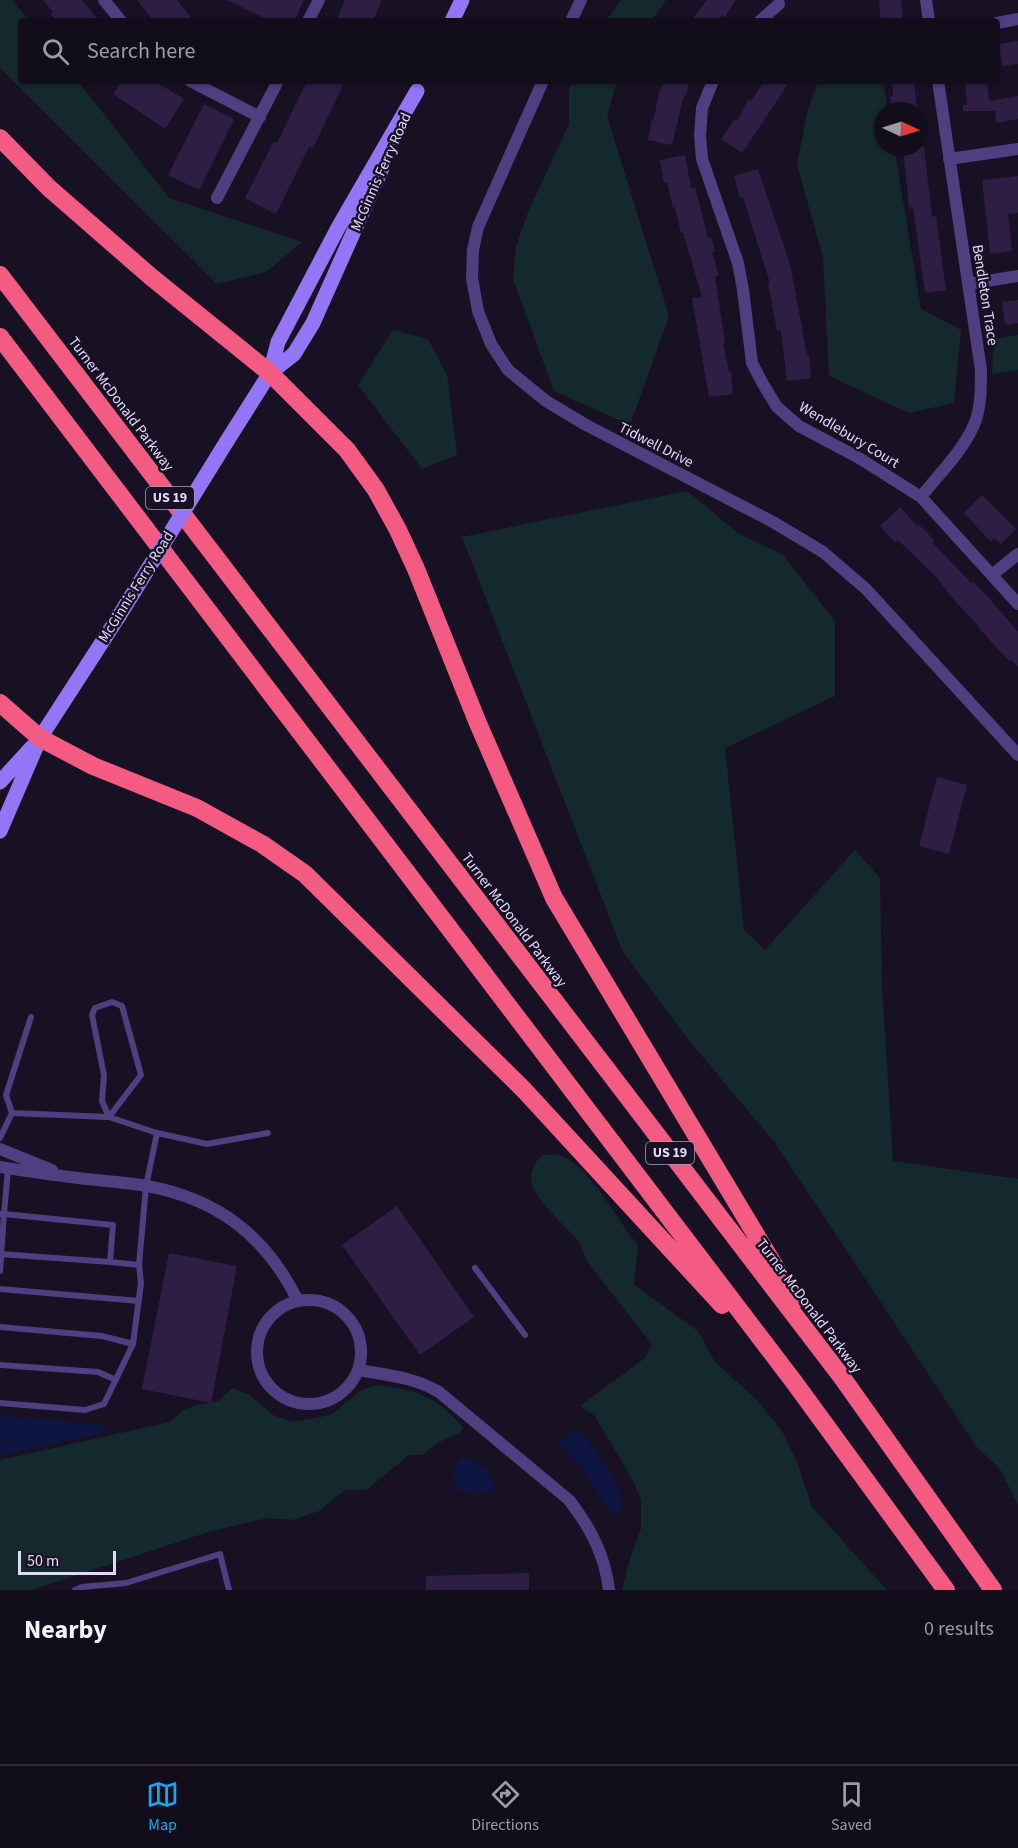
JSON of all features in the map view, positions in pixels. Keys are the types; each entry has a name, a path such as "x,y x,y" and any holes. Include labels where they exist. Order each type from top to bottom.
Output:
{"highway":[{"path":"0,138 49,188 150,276 270,373 347,450 376,490 416,569 477,721 554,898 841,1376"},
{"name":"Turner McDonald Parkway","path":"0,275 841,1376 993,1590"},
{"name":"US 19","path":"0,336 794,1382 946,1590"},
{"path":"0,703 40,738 93,766 197,808 262,844 305,874 524,1090 794,1382"}],"main road":[{"path":"453,18 462,0"},
{"name":"McGinnis Ferry Road","path":"0,831 40,738 270,373 278,342 339,226 420,86"},
{"name":"McGinnis Ferry Road","path":"270,373 294,354 313,323 420,86"},
{"name":"McGinnis Ferry Road","path":"0,782 40,738"}],"street":[{"path":"104,0 119,18"},
{"path":"310,18 319,0"},
{"path":"572,18 581,0"},
{"path":"926,0 929,18"},
{"path":"763,18 779,4"},
{"path":"1000,22 1018,19"},
{"path":"196,84 260,117"},
{"path":"217,198 276,84"},
{"name":"Tidwell Drive","path":"542,84 478,226 473,250 472,278 478,311 491,344 508,370 546,401 586,425 773,522 823,552 866,589 1018,753"},
{"name":"Wendlebury Court","path":"712,84 702,108 700,136 702,159 738,263 744,290 752,363 777,407 799,426 859,458 921,497 1018,604"},
{"name":"Bendleton Trace","path":"921,497 974,424 981,387 981,370 938,84"},
{"path":"950,159 1018,149"},
{"path":"968,284 1018,276"},
{"path":"992,575 1018,554"},
{"path":"0,1149 76,1178"},
{"path":"4,1168 146,1186 192,1198 222,1214 266,1248 287,1279 298,1301"},
{"path":"314,1300 329,1304 343,1312 353,1324 359,1339 361,1355 358,1370 349,1386 335,1397 318,1404 300,1404 283,1398 269,1386 260,1370 257,1353 260,1335 268,1319 281,1307 298,1301 314,1300"},
{"path":"358,1370 398,1376 423,1383 439,1392 569,1500 586,1522 599,1548 609,1590"}],"lane":[{"path":"112,1002 122,1006 141,1075 109,1117 102,1101 104,1075 92,1015 95,1008 112,1002"},
{"path":"12,1113 3,1094 31,1017"},
{"path":"12,1113 109,1117 157,1133 207,1144 268,1133"},
{"path":"0,1138 12,1113"},
{"path":"0,1403 85,1410 104,1404 133,1344 141,1282 139,1265 146,1186 157,1133"},
{"path":"0,1271 4,1168"},
{"path":"2,1214 113,1225 110,1262"},
{"path":"1,1254 139,1265"},
{"path":"475,1268 525,1335"},
{"path":"0,1289 139,1301"},
{"path":"0,1328 102,1336 133,1344"},
{"path":"0,1365 98,1372 116,1380"},
{"path":"75,1590 82,1587 126,1583 220,1554 229,1590"}],"green space":[{"path":"0,0 12,0 27,18 18,18 18,84 80,84 169,198 302,242 266,272 217,284 0,68"},
{"path":"621,0 666,0 653,18 608,18"},
{"path":"572,84 616,84 607,116 669,316 630,425 554,391 513,279 516,247 528,212 569,124 569,89"},
{"path":"817,84 884,84 886,102 874,102 874,156 896,156 921,309 961,330 954,403 909,413 829,376 823,257 797,165 807,112"},
{"path":"393,330 428,339 447,375 457,455 422,469 358,385"},
{"path":"1018,335 1018,370 992,374 994,339"},
{"path":"687,491 739,534 782,554 835,621 835,696 725,748 744,930 765,950 855,850 880,878 882,986 893,1161 1018,1179 1018,1505 1000,1469 976,1446 775,1143 687,1038 623,952 462,537"},
{"path":"543,1155 562,1156 574,1163 594,1184 638,1245 634,1285 698,1331 715,1362 757,1400 782,1431 798,1465 812,1507 887,1590 622,1590 631,1555 641,1529 641,1500 633,1481 595,1416 580,1406 645,1358 652,1344 589,1263 579,1242 551,1212 533,1187 531,1175 534,1165"},
{"path":"378,1385 415,1392 434,1401 463,1427 460,1433 437,1443 422,1455 409,1455 366,1490 345,1490 319,1511 292,1520 267,1518 208,1532 32,1590 0,1590 0,1460 170,1422 184,1410 196,1405 217,1402 233,1388 250,1395 273,1415 292,1422 331,1415 361,1390"}],"shaded area":[{"path":"0,1416 105,1425 101,1433 0,1455"},
{"path":"579,1431 600,1458 617,1488 623,1509 618,1515 611,1513 582,1468 560,1446 560,1442 569,1433"},
{"path":"461,1457 476,1462 489,1474 495,1483 490,1492 473,1494 457,1489 454,1473"}],"building":[{"path":"43,0 82,0 97,18 54,18 51,14 53,12"},
{"path":"137,0 177,0 192,18 152,18"},
{"path":"227,0 304,0 295,18 265,18"},
{"path":"345,0 382,0 374,18 337,18"},
{"path":"707,0 736,0 725,17 722,15 720,18 693,18"},
{"path":"879,0 901,0 903,18 881,18"},
{"path":"1018,41 1018,64 1002,66 1000,44"},
{"path":"119,84 160,84 184,99 165,129 113,94"},
{"path":"306,84 344,84 313,148 309,147 276,214 245,198 274,141 277,143"},
{"path":"663,84 689,84 686,95 684,95 672,145 648,140"},
{"path":"762,84 788,84 742,153 721,139 734,120 737,121 749,99 751,101"},
{"path":"892,84 914,84 916,102 890,102 890,97 893,96"},
{"path":"965,84 987,84 989,101 1018,96 1018,119 996,123 995,111 963,111 963,105 967,105"},
{"path":"204,104 234,119 199,190 168,175"},
{"path":"685,155 691,188 695,187 708,238 711,237 715,251 712,252 719,276 715,277 725,343 723,343 729,372 731,372 733,394 709,397 692,298 702,297 675,207 673,208 667,182 664,183 660,160"},
{"path":"904,156 925,156 932,217 936,216 946,290 925,293 913,207 909,208"},
{"path":"758,169 790,264 807,355 809,355 811,378 787,381 781,330 777,331 768,283 770,283 743,197 740,198 734,176"},
{"path":"1018,176 1018,213 1008,214 1012,251 990,254 982,180"},
{"path":"1018,300 1018,323 1005,325 1002,302"},
{"path":"982,495 1016,529 1001,544 994,538 991,542 964,513"},
{"path":"900,507 918,527 919,525 935,541 933,543 971,583 973,582 989,598 1018,632 1018,667 1011,659 1009,661 977,626 936,577 898,540 895,543 880,526"},
{"path":"937,777 967,785 949,854 919,846"},
{"path":"397,1206 474,1317 420,1355 342,1245"},
{"path":"169,1253 237,1266 211,1403 142,1389"},
{"path":"529,1573 529,1590 426,1590 426,1576"}]}
